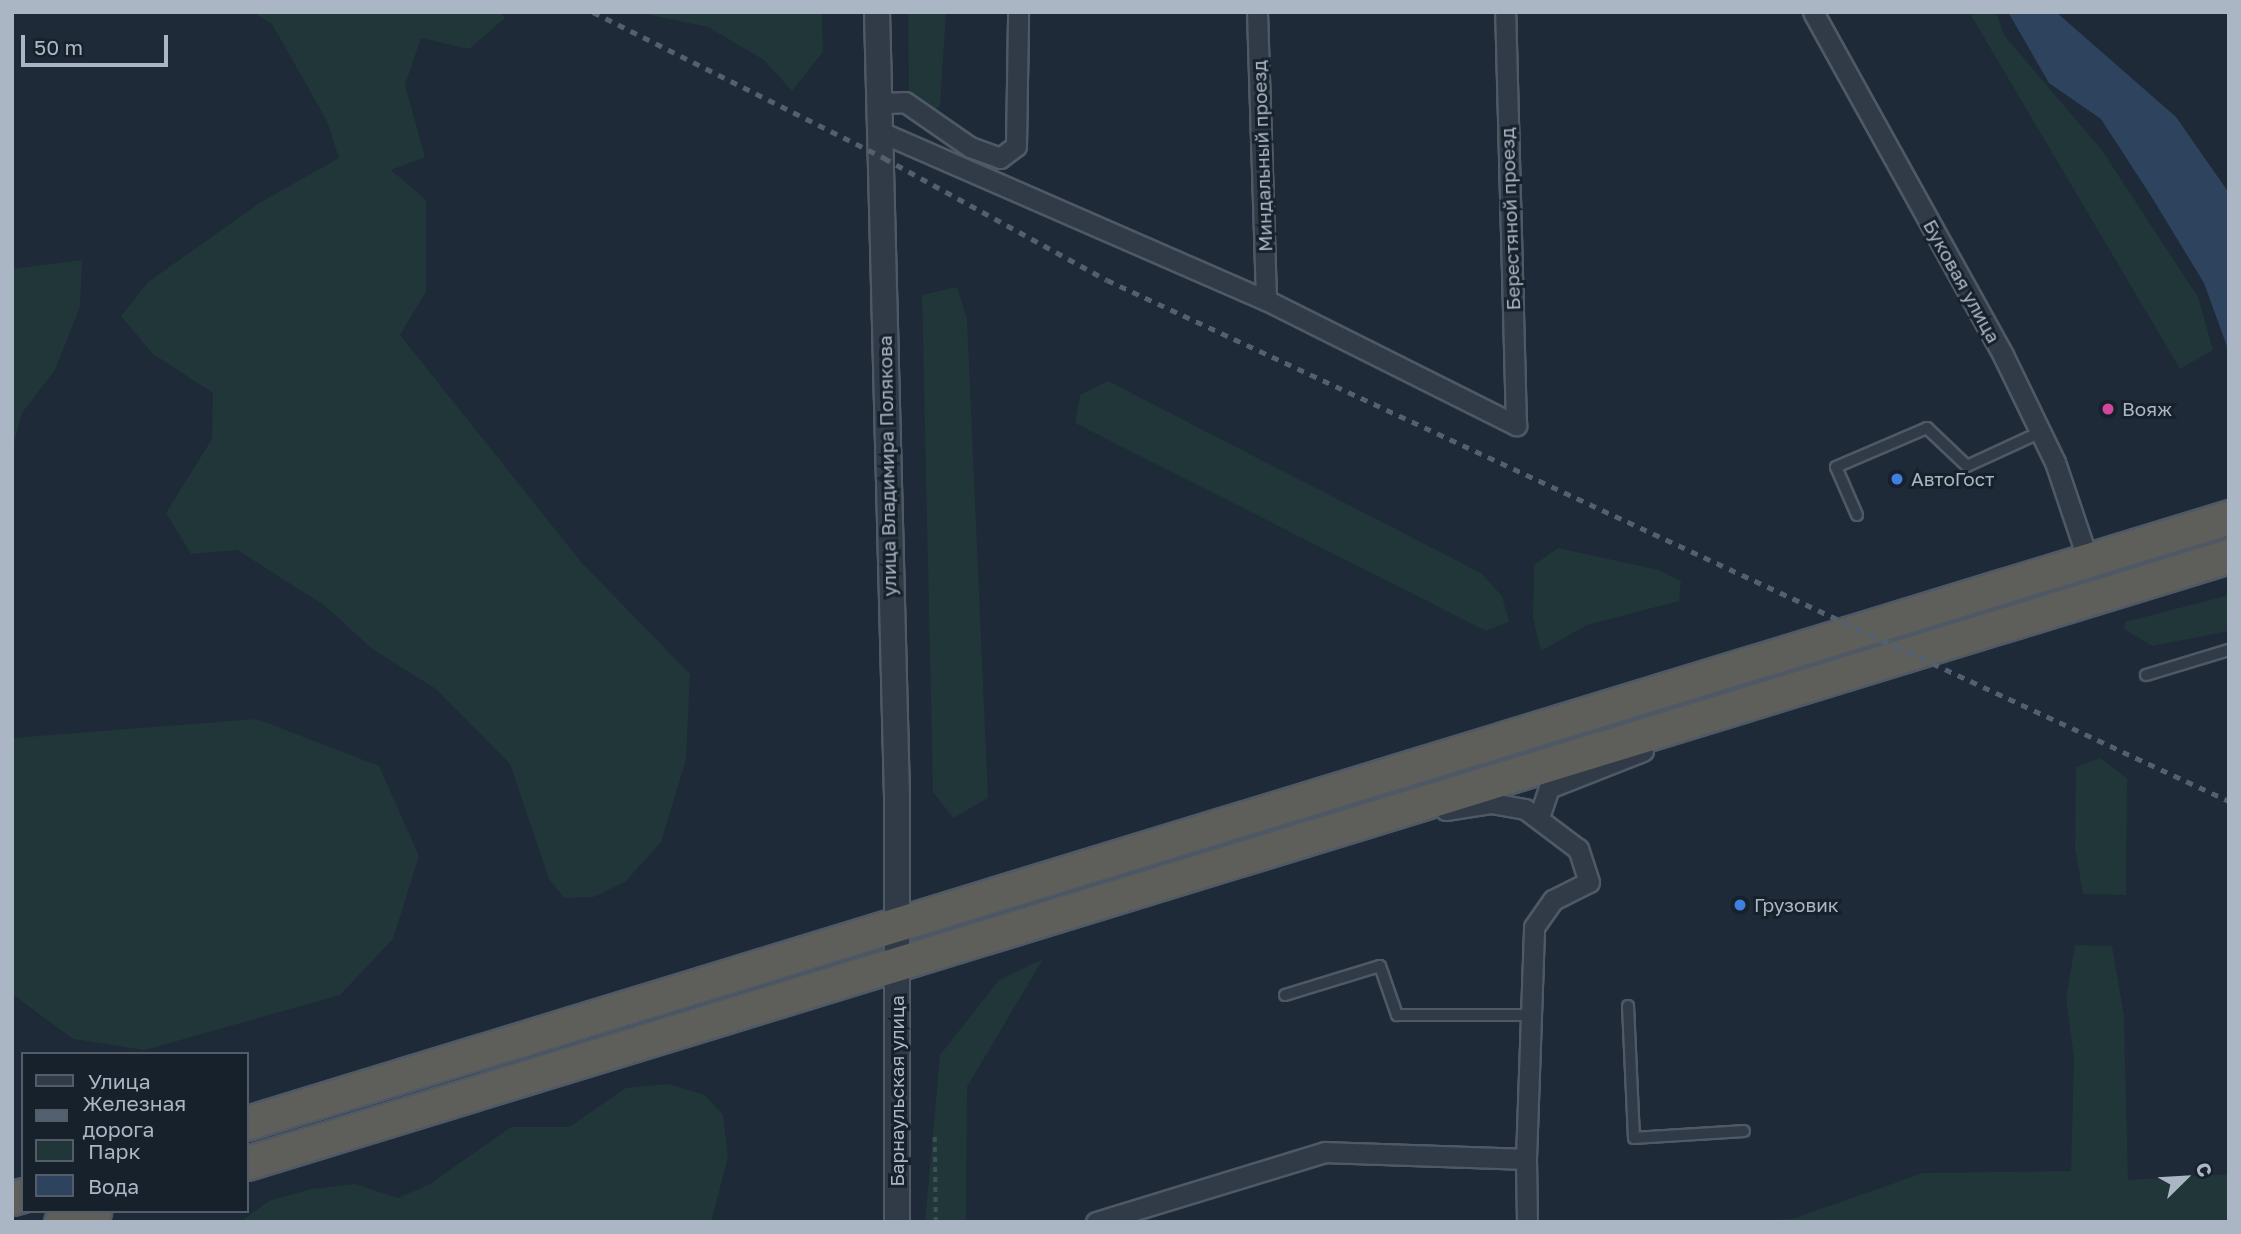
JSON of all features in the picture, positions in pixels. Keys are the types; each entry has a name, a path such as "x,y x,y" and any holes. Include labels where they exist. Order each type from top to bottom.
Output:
{"highway":[{"path":"248,1123 897,920 2229,517"},
{"path":"248,1163 897,959 1409,807 2229,556"},
{"path":"61,1222 88,1213"}],"street":[{"name":"улица Владимира Полякова","path":"877,12 883,133 897,959"},
{"path":"881,103 905,102 970,147 1000,158 1016,146 1018,12"},
{"name":"Миндальный проезд","path":"1257,12 1266,300"},
{"name":"Берестяной проезд","path":"1266,300 1516,425 1505,12"},
{"name":"Буковая улица","path":"1813,12 2041,432 2088,560"},
{"path":"883,133 1266,300"},
{"path":"1539,817 1549,788 1644,751 1707,716"},
{"path":"1409,807 1510,803 1539,817 1578,849 1589,882 1553,900 1534,927 1526,1159 1527,1222"},
{"name":"Барнаульская улица","path":"897,959 897,1222"},
{"path":"1096,1222 1325,1152 1526,1159"}],"lane":[{"path":"1857,515 1836,467 1927,428 1967,466 2041,432"},
{"path":"2146,675 2229,650"},
{"path":"1284,995 1380,966 1397,1015 1530,1015"},
{"path":"1628,1006 1634,1138 1744,1131"}],"path":[{"path":"935,1137 936,1222"}],"green space":[{"path":"253,12 500,12 505,18 469,49 421,38 405,85 425,157 391,170 426,200 426,292 400,335 582,563 690,674 686,760 661,842 625,882 593,897 564,898 549,879 510,764 436,689 371,648 324,605 237,550 191,554 166,513 212,439 213,393 153,354 121,316 148,282 261,202 339,158 327,121 272,24"},
{"path":"635,12 822,12 823,52 792,91 764,60 708,27"},
{"path":"908,12 946,12 940,106 926,115 909,101"},
{"path":"1969,12 1996,12 2004,35 2101,149 2198,297 2213,350 2180,369"},
{"path":"82,260 80,307 55,370 22,413 12,451 12,269"},
{"path":"957,287 967,319 988,798 953,818 933,792 922,295"},
{"path":"1108,381 1481,573 1502,596 1509,622 1486,631 1075,423 1080,395"},
{"path":"1558,548 1659,570 1681,581 1679,601 1587,625 1541,651 1533,618 1534,565"},
{"path":"2229,595 2229,631 2152,646 2124,629 2125,622"},
{"path":"257,719 379,766 419,856 393,939 340,995 145,1050 73,1039 12,994 12,738"},
{"path":"2100,758 2127,778 2126,895 2083,894 2075,849 2076,767"},
{"path":"2075,945 2112,946 2124,1016 2128,1180 2229,1174 2229,1222 1703,1222 1792,1219 1923,1173 2071,1171 2074,1057 2066,998"},
{"path":"1043,959 967,1087 966,1222 925,1222 940,1055 999,980"},
{"path":"668,1084 705,1095 723,1115 728,1157 711,1222 240,1222 269,1201 311,1189 355,1184 398,1198 430,1184 511,1127 569,1127 626,1088"}],"water":[{"path":"2008,12 2056,12 2176,117 2229,193 2229,352 2204,283 2101,119 2049,83"}],"railway":[{"path":"593,12 884,158 1107,280 2229,801"}],"place":[{"name":"Вояж","path":"2108,409"},
{"name":"АвтоГост","path":"1897,479"},
{"name":"Грузовик","path":"1740,905"}]}
